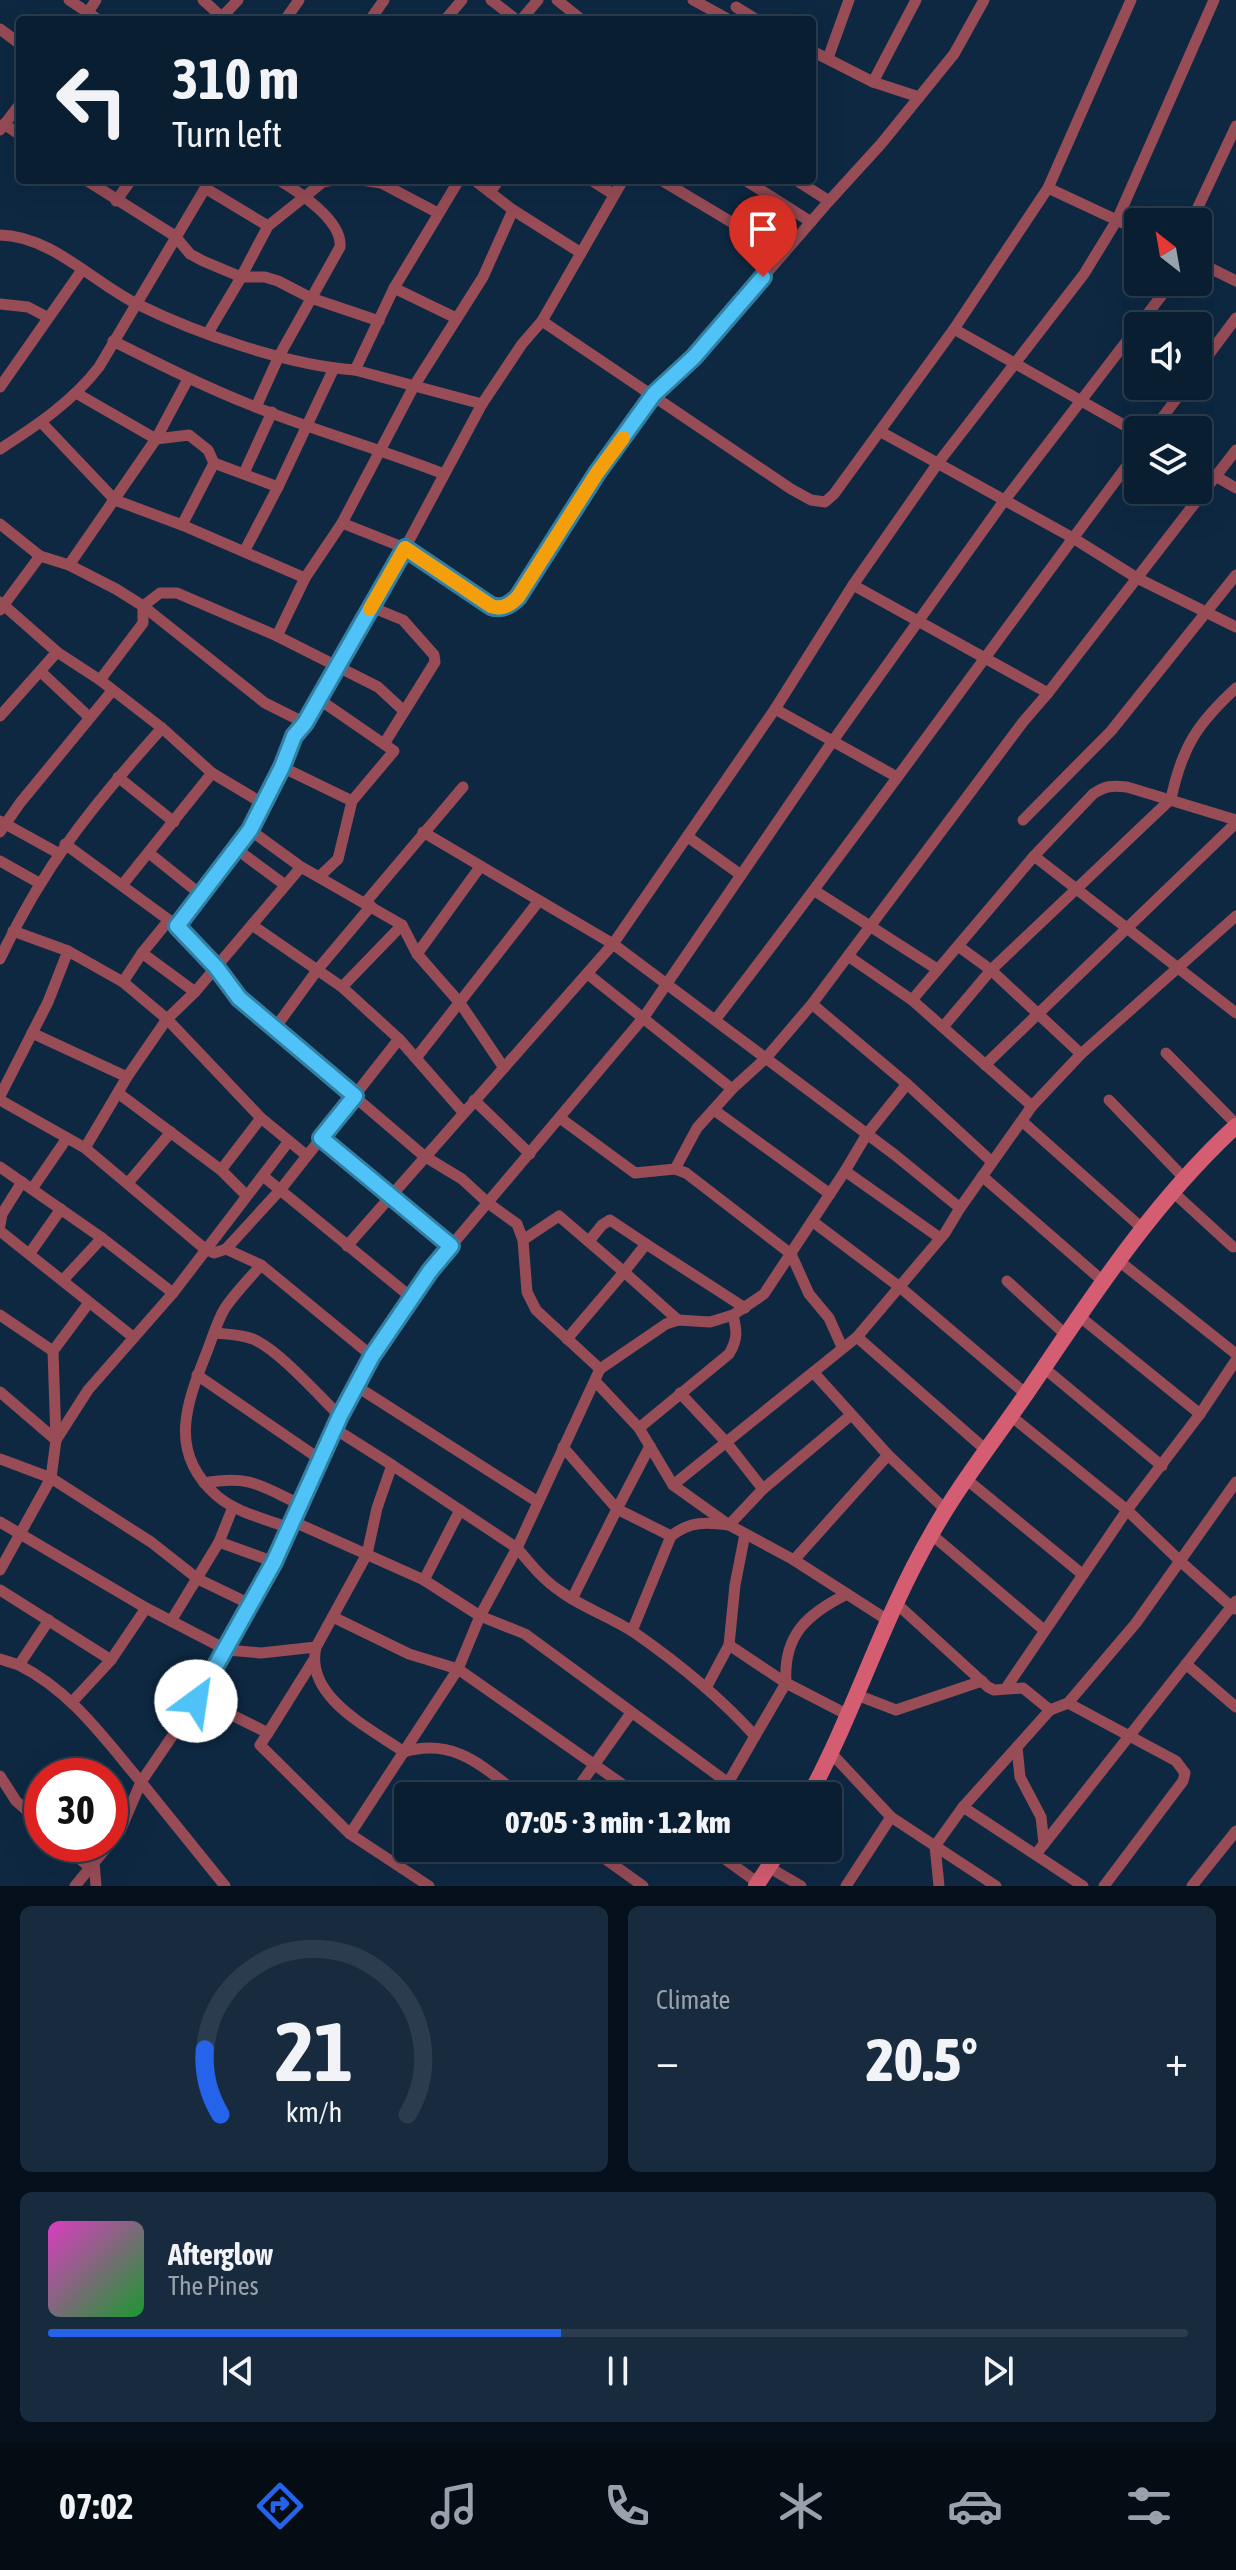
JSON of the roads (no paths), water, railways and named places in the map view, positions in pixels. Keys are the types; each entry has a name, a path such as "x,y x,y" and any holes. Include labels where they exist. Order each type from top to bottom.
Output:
{"street":[{"path":"69,0 85,16 96,0"},
{"path":"203,0 220,16"},
{"path":"225,16 238,0"},
{"path":"448,16 462,0"},
{"path":"491,0 513,16"},
{"path":"523,16 538,0"},
{"path":"557,0 577,16"},
{"path":"693,0 721,16"},
{"path":"828,58 849,0"},
{"path":"873,82 916,0"},
{"path":"342,523 405,548 491,606 509,605 518,597 597,473 654,394 694,357 881,144 954,54 984,0"},
{"path":"542,321 811,500 825,502 881,432 1048,188 1131,0"},
{"path":"347,1246 463,1112 589,975 613,944 775,709 853,585 938,463 1084,274 1117,220 1214,0"},
{"path":"816,53 873,82 919,97"},
{"path":"2,127 16,109"},
{"path":"1198,208 1236,126"},
{"path":"92,184 175,236 190,254 241,277 265,277 278,281 311,298 379,321"},
{"path":"116,201 128,184"},
{"path":"0,449 41,422 76,393 99,367 208,184 268,226"},
{"path":"256,407 279,356 340,247 337,230 305,196 286,184"},
{"path":"208,333 268,226 323,184"},
{"path":"383,184 438,213"},
{"path":"355,370 394,288 456,184"},
{"path":"479,184 513,210 581,253"},
{"path":"490,192 496,184"},
{"path":"597,184 613,194"},
{"path":"123,982 142,953 200,894 250,830 294,736 305,723 405,548 482,404 522,344 542,321 620,184"},
{"path":"668,184 783,253"},
{"path":"762,184 811,222"},
{"path":"802,184 829,201"},
{"path":"1048,188 1124,223"},
{"path":"277,636 305,578 342,523 414,386 483,277 513,210"},
{"path":"0,235 36,243 136,303 208,333 279,356 355,370 482,404"},
{"path":"1212,269 1236,281"},
{"path":"2,382 82,270"},
{"path":"394,288 456,318"},
{"path":"75,1886 120,1831 141,1782 227,1650 274,1562 340,1416 372,1356 451,1246 644,1017 832,742 1004,501 1161,296"},
{"path":"0,304 28,307 47,317"},
{"path":"1212,350 1236,318"},
{"path":"954,329 1124,425"},
{"path":"113,341 188,379 256,407 444,474"},
{"path":"245,550 334,368"},
{"path":"69,565 156,439 188,379"},
{"path":"76,393 156,439 189,435 208,450 214,463 278,487"},
{"path":"244,473 272,412"},
{"path":"41,422 115,500 245,550 305,578"},
{"path":"881,432 1073,538 1137,578 1236,627"},
{"path":"675,1169 697,1128 732,1089 766,1058 812,1004 1023,722 1236,450"},
{"path":"182,525 214,463"},
{"path":"715,1020 815,891 1124,470"},
{"path":"1212,474 1236,488"},
{"path":"0,524 40,556 69,565 143,606 258,698 305,723"},
{"path":"40,556 1,606 57,652 100,680 162,728 212,773 264,804"},
{"path":"1023,820 1111,731 1236,575"},
{"path":"853,585 1048,693"},
{"path":"143,606 160,593 177,593 277,636 378,687 404,711"},
{"path":"100,680 143,623 143,606"},
{"path":"371,607 403,620 434,655 435,662 384,744"},
{"path":"0,716 57,652"},
{"path":"41,672 89,717"},
{"path":"943,1027 991,970 1171,799 1179,764 1189,742 1216,707 1236,688"},
{"path":"112,691 2,826 62,848 123,884 173,923 216,967 239,998 424,1156 462,1179 517,1224 523,1240 529,1300 600,1369"},
{"path":"301,867 319,877 338,859 352,801 394,751 317,698"},
{"path":"775,709 897,777"},
{"path":"0,959 39,883 62,848 118,777 162,728"},
{"path":"282,767 352,801"},
{"path":"123,884 212,773"},
{"path":"118,777 174,822"},
{"path":"912,1000 1034,856 1102,788 1112,785 1171,799 1236,822 985,1065"},
{"path":"275,1028 423,832 463,787"},
{"path":"250,830 301,867 402,925 417,954 460,1003 504,1068"},
{"path":"423,832 613,944 665,986 867,1134 960,1208"},
{"path":"688,837 741,875"},
{"path":"235,848 285,885"},
{"path":"149,853 200,894"},
{"path":"1034,856 1236,1013"},
{"path":"0,861 39,883"},
{"path":"85,1148 127,1077 167,1019 195,992 301,867"},
{"path":"417,954 480,867"},
{"path":"815,891 937,969"},
{"path":"416,1058 538,902"},
{"path":"673,1485 857,1337 940,1238 1032,1106 1081,1054 1236,916"},
{"path":"252,925 342,987 399,1039 463,1112"},
{"path":"342,987 402,925"},
{"path":"13,931 68,951 123,982 167,1019 261,1118 306,1155"},
{"path":"958,946 991,970 1081,1054"},
{"path":"68,951 57,982 0,1098 85,1148 205,1249 214,1253 226,1249 281,1189 399,1039"},
{"path":"142,953 195,992"},
{"path":"848,956 912,1000 1032,1106"},
{"path":"589,975 732,1089"},
{"path":"812,1004 907,1084 992,1162"},
{"path":"32,1033 127,1077"},
{"path":"817,1782 832,1754 897,1604 946,1510 1079,1316 1143,1229 1184,1178 1234,1132 1166,1053"},
{"path":"350,1834 458,1669 480,1616 517,1548 600,1369 666,1324 678,1320 710,1322 733,1315 764,1294 867,1134 907,1084"},
{"path":"118,1093 221,1170 246,1195"},
{"path":"474,1100 530,1154"},
{"path":"1109,1100 1184,1178"},
{"path":"714,1110 830,1194"},
{"path":"221,1170 261,1118"},
{"path":"560,1118 635,1173 675,1169 692,1178 791,1254 809,1294 829,1318 842,1347"},
{"path":"1023,1122 1143,1229"},
{"path":"128,1183 171,1132"},
{"path":"1,1217 67,1138"},
{"path":"321,1138 451,1246"},
{"path":"56,1440 88,1390 173,1293 289,1141"},
{"path":"0,1167 102,1238 173,1293"},
{"path":"845,1171 940,1238"},
{"path":"263,1176 412,1298"},
{"path":"982,1176 1104,1282"},
{"path":"1173,1192 1233,1247"},
{"path":"30,1253 61,1209"},
{"path":"523,1240 559,1216 678,1320"},
{"path":"589,1241 610,1220 745,1308"},
{"path":"812,1221 901,1288 1026,1394"},
{"path":"0,1231 133,1337"},
{"path":"63,1280 102,1238"},
{"path":"567,1339 646,1244"},
{"path":"226,1249 261,1265 372,1356"},
{"path":"1006,1688 1127,1510 1200,1414 1236,1357 1119,1261"},
{"path":"261,1265 225,1309 197,1375 184,1420 185,1442 191,1461 204,1483 218,1498 233,1507 290,1524 367,1554 424,1580 480,1616 525,1634 727,1782"},
{"path":"1007,1281 1066,1335"},
{"path":"0,1570 51,1478 56,1440 53,1351 88,1304"},
{"path":"225,1309 239,1335"},
{"path":"0,1315 53,1351"},
{"path":"639,1428 729,1354 736,1342 733,1315"},
{"path":"1079,1316 1200,1414"},
{"path":"214,1333 239,1335 256,1341 340,1416"},
{"path":"857,1337 986,1450"},
{"path":"1044,1368 1162,1466"},
{"path":"814,1373 888,1455 946,1510"},
{"path":"197,1375 321,1460"},
{"path":"595,1381 639,1428 673,1485 729,1525 794,1560 889,1621"},
{"path":"356,1386 538,1502"},
{"path":"0,1392 56,1440"},
{"path":"680,1393 726,1442 763,1489"},
{"path":"729,1525 763,1489 851,1415"},
{"path":"1011,1416 1127,1510 1180,1561 1234,1606 1036,1854"},
{"path":"335,1429 517,1548 538,1573 572,1599 632,1631 706,1688 755,1736"},
{"path":"572,1599 650,1446"},
{"path":"563,1447 617,1509 671,1536"},
{"path":"794,1560 888,1455"},
{"path":"0,1459 51,1478 151,1542 198,1579 252,1605"},
{"path":"392,1465 377,1508 367,1554 316,1647 313,1661 260,1745 350,1834 429,1886"},
{"path":"204,1483 239,1479 256,1483 299,1504"},
{"path":"966,1479 1082,1574"},
{"path":"939,1886 935,1846 963,1807 1050,1710 1068,1703 1136,1623 1236,1482"},
{"path":"171,1621 219,1542 233,1507"},
{"path":"424,1580 460,1510"},
{"path":"0,1522 146,1608 227,1650 261,1653 316,1647"},
{"path":"632,1631 671,1536 683,1526 695,1523 729,1525"},
{"path":"706,1688 729,1645 735,1585 745,1534"},
{"path":"931,1534 1044,1630"},
{"path":"219,1542 274,1562"},
{"path":"0,1590 111,1660"},
{"path":"729,1782 786,1683 785,1661 794,1637 806,1620 822,1607 847,1594"},
{"path":"897,1604 994,1690 1023,1688 1050,1710"},
{"path":"73,1701 111,1660 146,1608"},
{"path":"333,1617 409,1654 458,1669 620,1782"},
{"path":"19,1665 49,1620"},
{"path":"729,1645 786,1683 848,1715"},
{"path":"0,1659 38,1675 73,1701 225,1886"},
{"path":"313,1661 320,1681 340,1708 404,1752"},
{"path":"1186,1664 1236,1707"},
{"path":"857,1695 896,1710 982,1681"},
{"path":"196,1701 268,1733"},
{"path":"1068,1703 1176,1761 1185,1773 1183,1781 1104,1886"},
{"path":"583,1782 631,1713"},
{"path":"404,1752 424,1746 472,1757 503,1782"},
{"path":"1017,1747 1020,1777 1041,1817 1044,1844"},
{"path":"832,1754 891,1817 996,1886"},
{"path":"0,1776 24,1808"},
{"path":"963,1807 1083,1886"},
{"path":"846,1886 891,1817"},
{"path":"1192,1886 1236,1831"},
{"path":"88,1862 92,1865 96,1886"},
{"path":"610,1862 643,1886"},
{"path":"728,1862 757,1884 773,1862"},
{"path":"770,1868 801,1886"}]}
